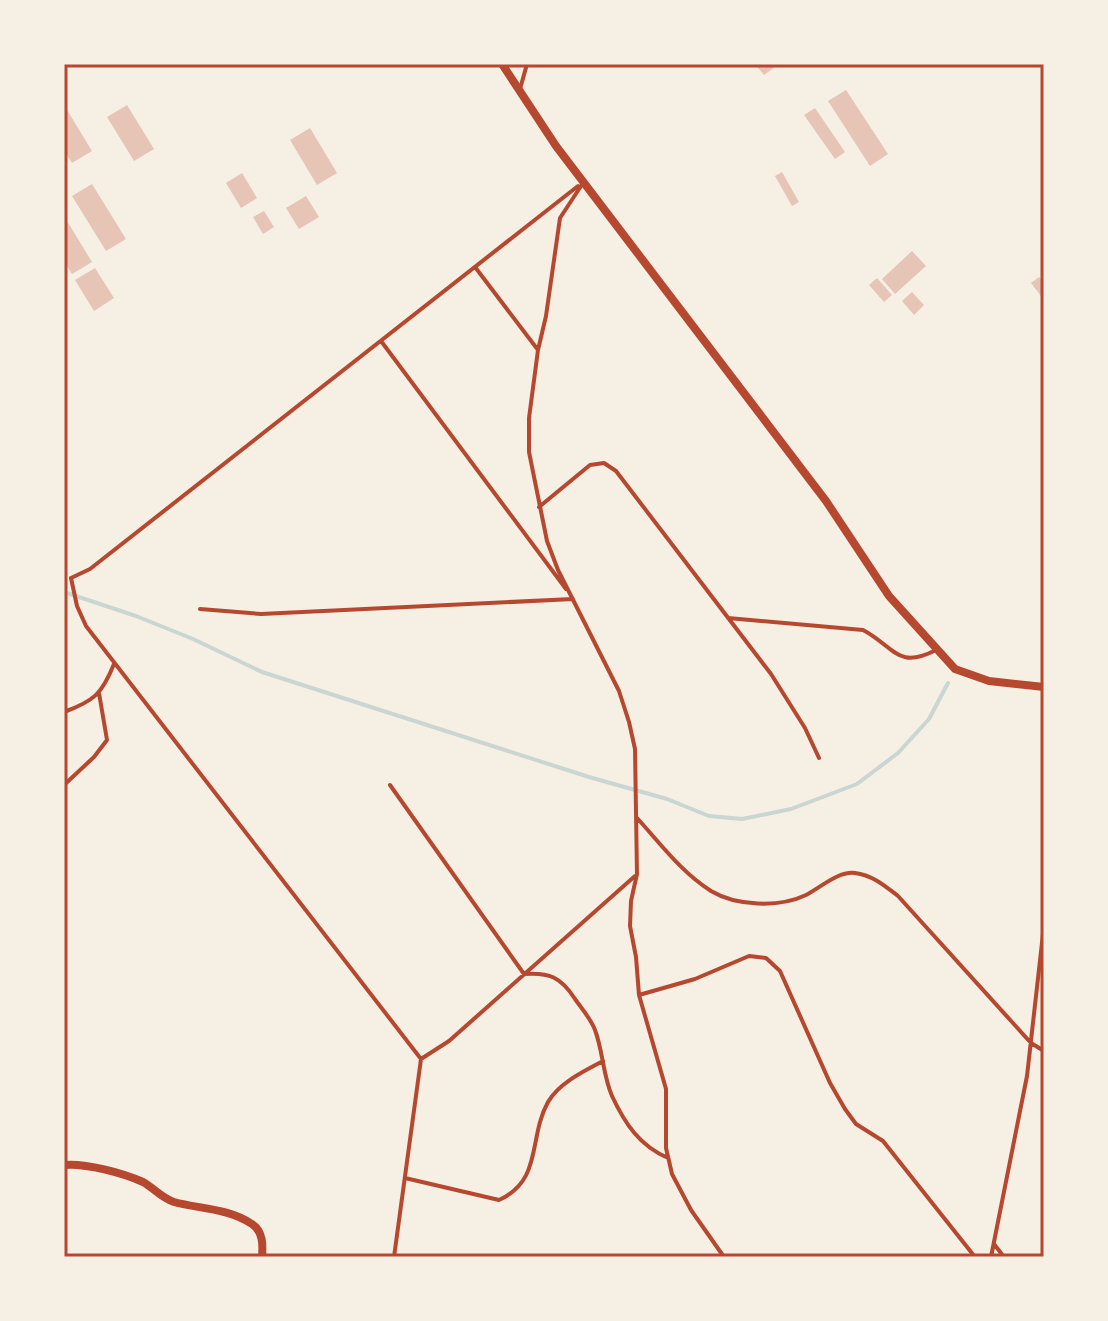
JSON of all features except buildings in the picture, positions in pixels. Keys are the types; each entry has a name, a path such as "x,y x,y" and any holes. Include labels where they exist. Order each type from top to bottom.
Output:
{"street":[{"path":"502,64 583,182 826,501 889,596 955,669 989,681 1044,687"},
{"path":"64,1165 92,1167 144,1183 157,1195 172,1201 234,1214 255,1226 263,1242 262,1257"}],"lane":[{"path":"520,91 527,64"},
{"path":"71,578 90,569 583,182"},
{"path":"583,182 560,218 538,350 529,418 529,452 547,541 619,691 629,722 635,749 637,874 630,926 639,995 666,1089 666,1148 672,1174 691,1210 724,1257"},
{"path":"475,267 538,350"},
{"path":"381,341 573,599"},
{"path":"539,507 590,465 604,463 616,471 788,701 819,758"},
{"path":"64,574 71,578"},
{"path":"71,578 77,606 86,626 421,1059 394,1257"},
{"path":"200,609 261,614 573,599"},
{"path":"728,618 863,630 899,656 908,658 918,659 936,650"},
{"path":"64,712 88,703 99,693 114,664"},
{"path":"64,785 107,740 99,693"},
{"path":"390,785 524,974"},
{"path":"636,817 686,873 713,892 739,901 774,903 804,897 830,881 853,872 879,881 898,896 1031,1043 1044,1051"},
{"path":"421,1059 449,1041 637,874"},
{"path":"991,1257 1027,1076 1044,925"},
{"path":"639,995 695,979 749,956 766,958 780,971 830,1083 845,1109 856,1124 883,1141 975,1257"},
{"path":"524,974 546,973 558,978 570,990 595,1028 611,1094 635,1136 650,1150 668,1158"},
{"path":"405,1178 491,1199 499,1200 514,1193 524,1183 531,1165 549,1100 580,1074 603,1061"},
{"path":"994,1244 1004,1257"}],"waterway":[{"path":"64,592 193,639 262,672 667,799 709,816 742,819 791,809 857,784 898,753 929,719 948,683"}]}
